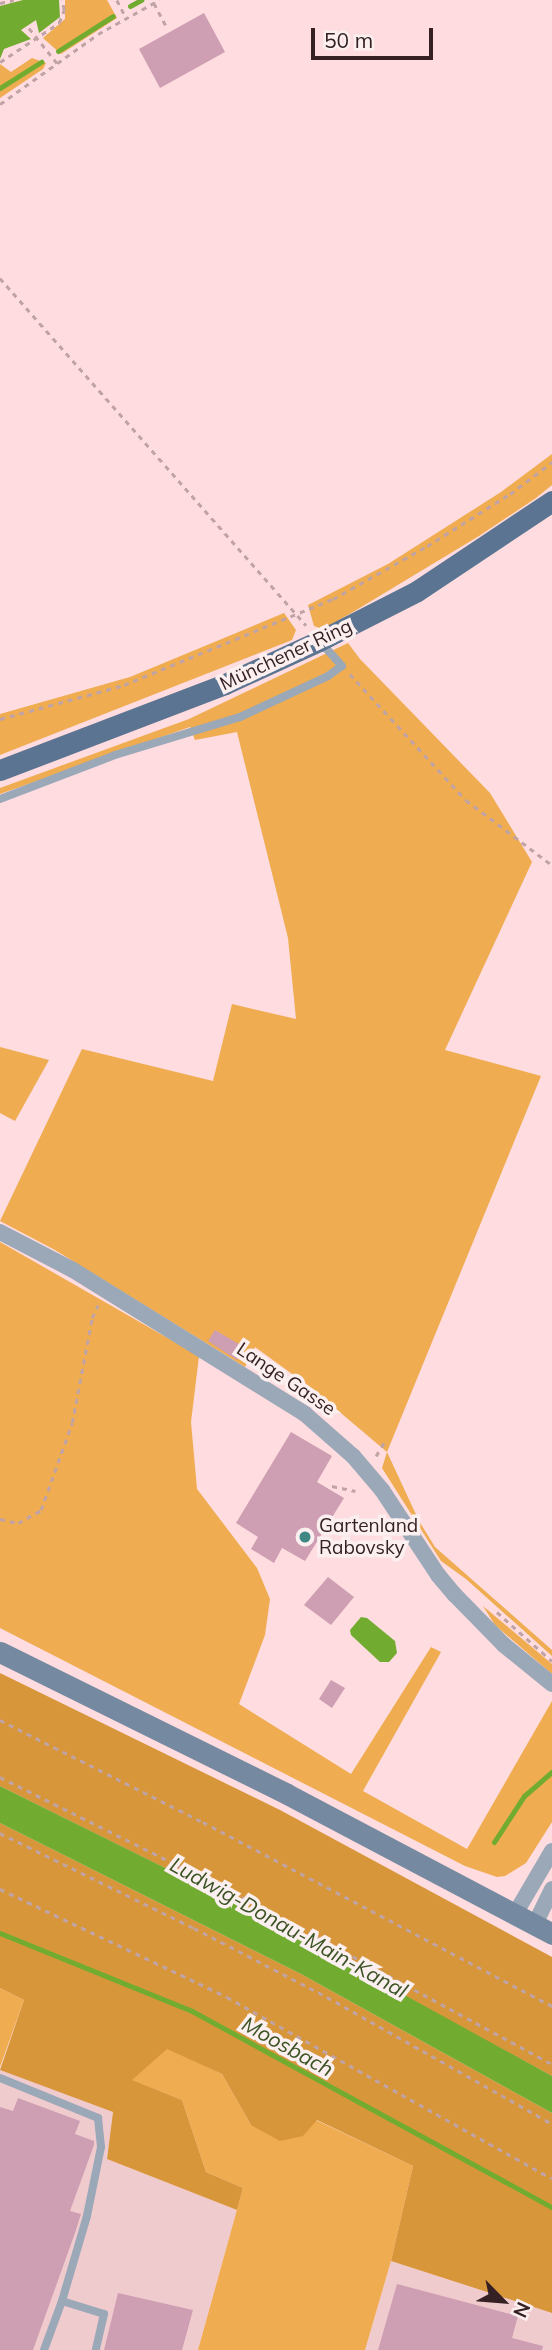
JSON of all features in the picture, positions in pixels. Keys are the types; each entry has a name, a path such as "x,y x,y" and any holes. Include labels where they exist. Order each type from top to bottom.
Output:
{"main road":[{"name":"Münchener Ring","path":"0,770 225,684 319,641 417,591 552,501"},
{"path":"0,1652 287,1794 543,1929"}],"street":[{"name":"Lange Gasse","path":"0,1231 105,1289 286,1401 321,1427 383,1490 438,1575 455,1595 504,1645 552,1684"},
{"path":"515,1914 552,1851"},
{"path":"543,1929 552,1889"}],"lane":[{"path":"0,799 116,755 240,717 328,676 342,666 319,641"},
{"path":"0,2078 98,2118 101,2147 95,2175 62,2301 44,2350"},
{"path":"62,2301 104,2314 96,2350"}],"path":[{"path":"0,4 13,0"},
{"path":"0,62 37,39 63,18 62,0"},
{"path":"117,0 126,19"},
{"path":"0,104 57,63 159,0"},
{"path":"154,3 167,27"},
{"path":"29,28 57,63"},
{"path":"0,278 319,641"},
{"path":"0,719 124,685 296,614 376,577 510,494 552,462"},
{"path":"342,666 466,800 552,865"},
{"path":"0,1519 18,1523 41,1510 72,1423 92,1318 105,1289"},
{"path":"332,1486 355,1491"},
{"path":"0,1720 203,1822 552,2006"},
{"path":"0,1777 256,1904 552,2064"},
{"path":"0,1833 194,1927 327,1997 552,2124"},
{"path":"0,1889 227,1997 552,2179"}],"shaded area":[{"path":"23,0 59,0 60,17 39,33 36,20 21,30 31,39 4,49 0,59 0,6"},
{"path":"65,0 107,0 117,18 61,54 43,38 65,19"},
{"path":"32,58 46,63 43,69 0,98 0,64 11,72"},
{"path":"552,454 552,485 536,498 479,536 353,612 323,629 314,626 308,605 388,564 501,492"},
{"path":"284,613 296,630 292,640 0,755 0,714 130,677"},
{"path":"348,643 360,659 490,793 532,862 445,1050 541,1076 387,1452 310,1387 255,1347 245,1367 55,1250 0,1221 82,1049 213,1081 232,1004 296,1019 288,938 237,732 195,740 190,727 0,794 0,788 189,719"},
{"path":"0,1047 49,1060 15,1121 0,1113"},
{"path":"0,1242 199,1356 191,1422 197,1489 257,1568 270,1599 265,1635 239,1704 351,1774 431,1647 441,1652 363,1791 467,1849 552,1701 552,1822 526,1863 505,1876 497,1877 465,1866 0,1628"},
{"path":"387,1452 419,1521 435,1547 552,1650 552,1656 466,1579 441,1561 382,1468"},
{"path":"483,1606 552,1664 552,1674 495,1625"},
{"path":"361,1617 367,1618 395,1641 397,1653 389,1662 380,1662 351,1635 350,1630"},
{"path":"0,1673 280,1810 552,1957 552,2076 165,1868 0,1786"},
{"path":"0,1786 248,1909 552,2076 552,2113 301,1974 0,1823"},
{"path":"0,1823 301,1974 552,2113 552,2313 391,2261 413,2166 317,2120 303,2136 280,2141 251,2125 222,2074 167,2049 132,2080 182,2100 206,2172 243,2188 237,2210 107,2159 113,2112 0,2070 24,2000 0,1988"},
{"path":"0,1988 24,2000 0,2067"},
{"path":"167,2048 222,2074 251,2125 316,2120 413,2166 391,2261 365,2350 198,2350 243,2188 206,2172 182,2100 131,2080"},
{"path":"0,2070 113,2112 107,2159 237,2210 198,2350 0,2350"},
{"path":"391,2261 552,2313 552,2350 365,2350"}],"building":[{"path":"204,13 225,52 160,88 139,49"},
{"path":"215,1330 244,1347 237,1360 208,1341"},
{"path":"291,1432 332,1456 317,1482 344,1498 305,1561 282,1548 274,1563 251,1549 258,1537 236,1523"},
{"path":"328,1577 354,1597 331,1625 304,1605"},
{"path":"331,1680 345,1688 332,1708 319,1699"},
{"path":"18,2098 80,2121 75,2134 94,2141 94,2145 70,2211 81,2214 33,2350 0,2350 0,2107 13,2111"},
{"path":"397,2284 518,2316 512,2338 543,2346 542,2350 378,2350"},
{"path":"118,2293 193,2310 182,2350 104,2350"}],"waterway":[{"path":"130,6 141,0"},
{"path":"58,51 113,16"},
{"path":"0,88 41,62"},
{"path":"494,1842 524,1796 552,1772"},
{"name":"Moosbach","path":"0,1933 192,2011 552,2207"}],"place":[{"name":"Gartenland Rabovsky","path":"305,1537"}],"water label":[{"name":"Ludwig-Donau-Main-Kanal","path":"289,1927"}]}
